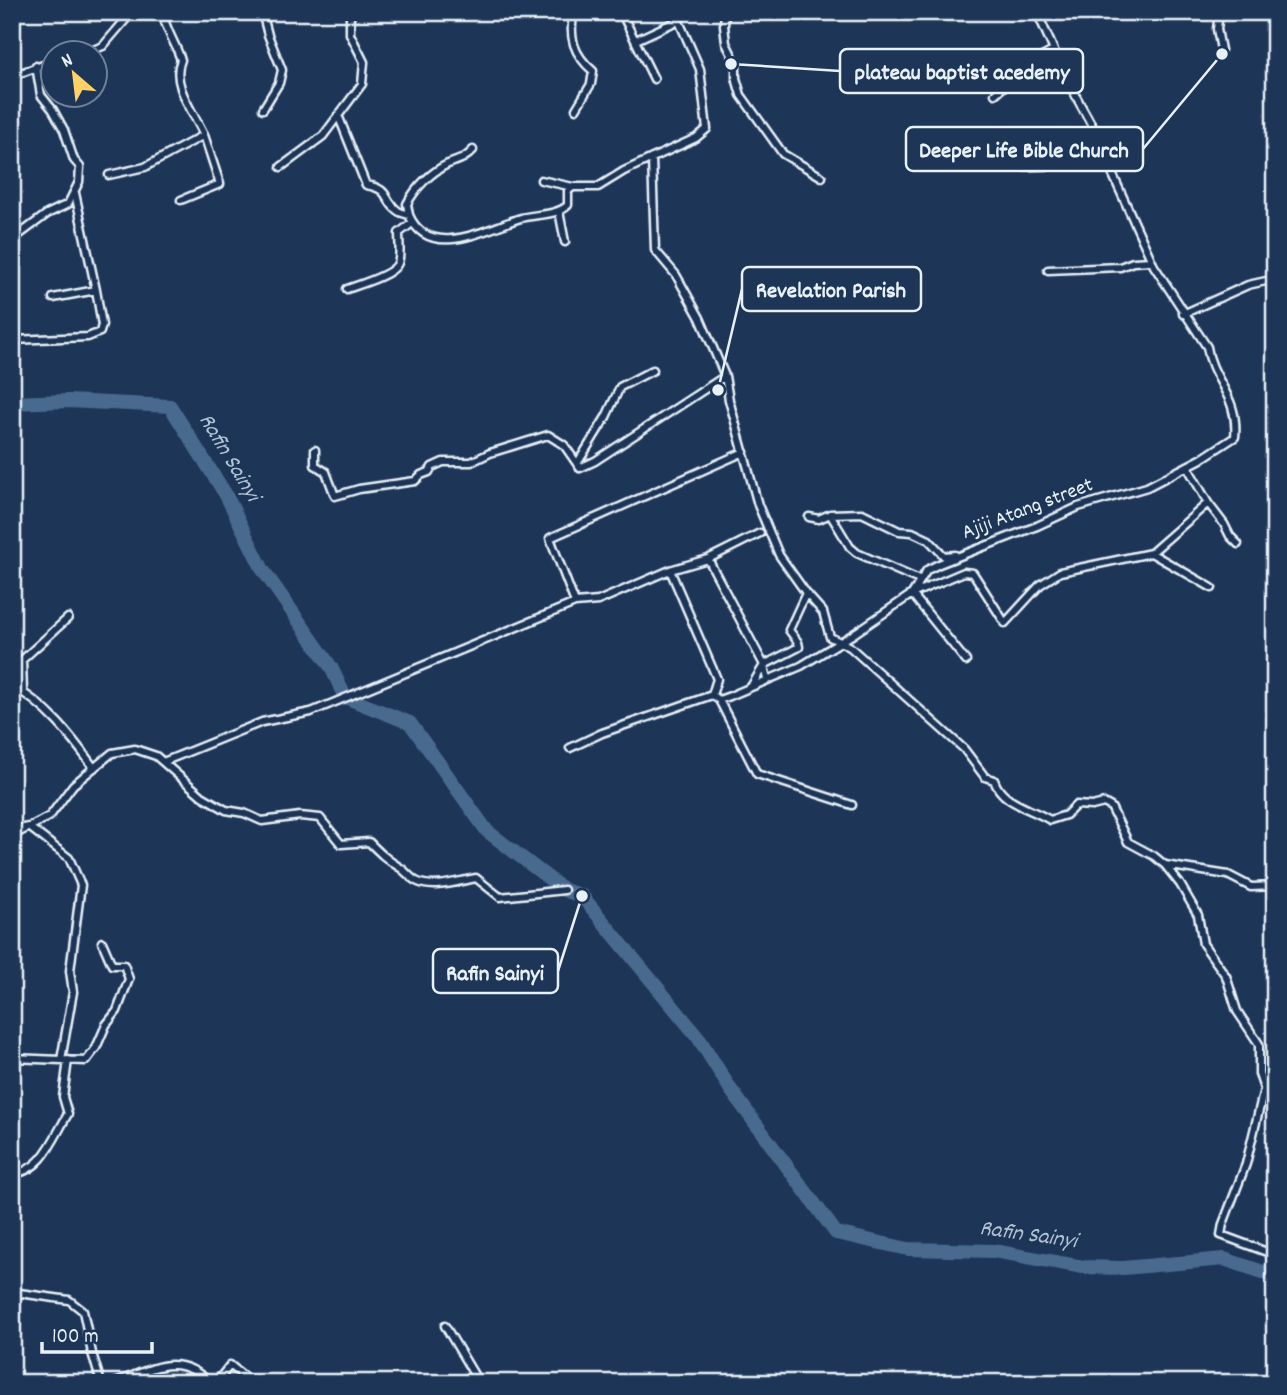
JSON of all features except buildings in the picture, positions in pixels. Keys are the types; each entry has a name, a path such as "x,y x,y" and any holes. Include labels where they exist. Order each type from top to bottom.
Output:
{"street":[{"path":"108,40 132,12"},
{"path":"162,12 169,37 176,44 181,60 178,65 180,84 204,135 220,184 181,201"},
{"path":"262,12 282,70 279,83 263,109"},
{"path":"281,167 323,136 362,84 364,62 350,34 350,12"},
{"path":"574,12 570,28 577,57 593,71 593,78 576,108"},
{"path":"541,180 573,187 598,187 696,138 707,129 700,69 675,12"},
{"path":"725,12 726,43 736,63 736,78 741,95 783,154 822,177"},
{"name":"Ajiji Atang street","path":"912,594 927,570 939,564 1037,526 1078,506 1147,487 1188,466 1235,436 1237,424 1231,400 1208,359 1207,347 1183,314 1152,261 1108,164 1110,161 1106,145 1087,117 1053,51 1037,12"},
{"path":"1219,12 1217,29 1221,50"},
{"path":"623,16 654,79"},
{"path":"636,40 677,21"},
{"path":"995,94 1033,62 1053,51"},
{"path":"12,76 36,66 41,95 53,110 74,160 80,167 79,182 68,204 47,214 12,240"},
{"path":"338,115 366,185 379,188 397,211 411,219 425,235 437,239 456,240 524,217 559,211 568,205 568,191 573,187"},
{"path":"109,175 145,167 204,135"},
{"path":"411,219 407,204 413,193 448,164 463,160 473,150"},
{"path":"652,158 655,250 676,275 700,318 725,376 758,505 769,532 779,555 823,612 830,637 850,647 964,749 985,777 994,780 997,788 1022,808 1037,812 1050,820 1066,815 1076,805 1092,806 1104,803 1111,807 1128,842 1165,865 1198,915 1203,944 1226,976 1237,1011 1259,1044 1259,1074 1264,1089 1246,1164 1223,1224 1222,1236 1275,1255"},
{"path":"1002,167 1108,164"},
{"path":"12,340 88,337 100,332 102,325 96,290 75,191"},
{"path":"559,211 565,242"},
{"path":"347,289 376,280 395,267 398,262 399,233 411,219"},
{"path":"1048,270 1119,267 1133,262 1152,261"},
{"path":"1183,314 1248,285 1275,279"},
{"path":"53,298 96,290"},
{"path":"577,464 606,417 620,387 653,370"},
{"path":"315,450 316,465 326,472 335,496 359,489 415,481 443,462 471,462 490,453 548,435 564,445 580,468 595,461 725,376"},
{"path":"575,603 551,538 744,452"},
{"path":"1188,466 1208,503 1238,544"},
{"path":"719,699 802,666 912,594 964,572 973,573 1005,623 1040,585 1060,572 1151,553 1208,503"},
{"path":"810,517 819,519 830,514 862,513 900,531 912,532 929,540 944,556 964,554"},
{"path":"830,514 850,547 857,553 919,580"},
{"path":"163,762 262,722 311,712 575,603 598,601 670,570 708,559 760,533"},
{"path":"1151,553 1212,588"},
{"path":"708,559 764,665 767,680"},
{"path":"670,570 717,679 712,695"},
{"path":"752,685 764,665 799,647 789,630 806,593"},
{"path":"912,594 966,661"},
{"path":"23,692 22,660 68,618"},
{"path":"12,686 23,692 66,730 94,768"},
{"path":"570,748 603,733 712,695 719,699 757,775 852,805"},
{"path":"12,836 50,816 73,785 112,753 135,749 156,756 202,796 226,810 244,813 262,821 299,816 320,818 341,844 369,842 388,862 402,868 418,882 429,885 476,878 500,898 564,890"},
{"path":"12,830 29,827 69,858 81,885 70,971 73,992 64,1060 63,1097 68,1114 38,1163 27,1172 12,1174"},
{"path":"1165,865 1228,875 1251,887 1275,886"},
{"path":"12,1058 86,1060 96,1048 106,1025 117,1010 129,979 124,965 113,965 102,942"},
{"path":"12,1292 69,1300 83,1311 102,1383"},
{"path":"445,1326 479,1383"},
{"path":"114,1383 170,1363 198,1371 210,1383"},
{"path":"216,1383 230,1366 252,1383"}],"waterway":[{"name":"Rafin Sainyi","path":"12,403 68,401 170,406 226,495 263,570 331,667 345,697 410,723 487,831 564,890 582,896 698,1037 731,1090 836,1233 908,1249 994,1251 1083,1267 1123,1268 1224,1259 1275,1276"}],"place":[{"name":"Deeper Life Bible Church","path":"1222,54"},
{"name":"plateau baptist acedemy","path":"731,64"},
{"name":"Revelation Parish","path":"718,390"},
{"name":"Rafin Sainyi","path":"582,896"}]}
